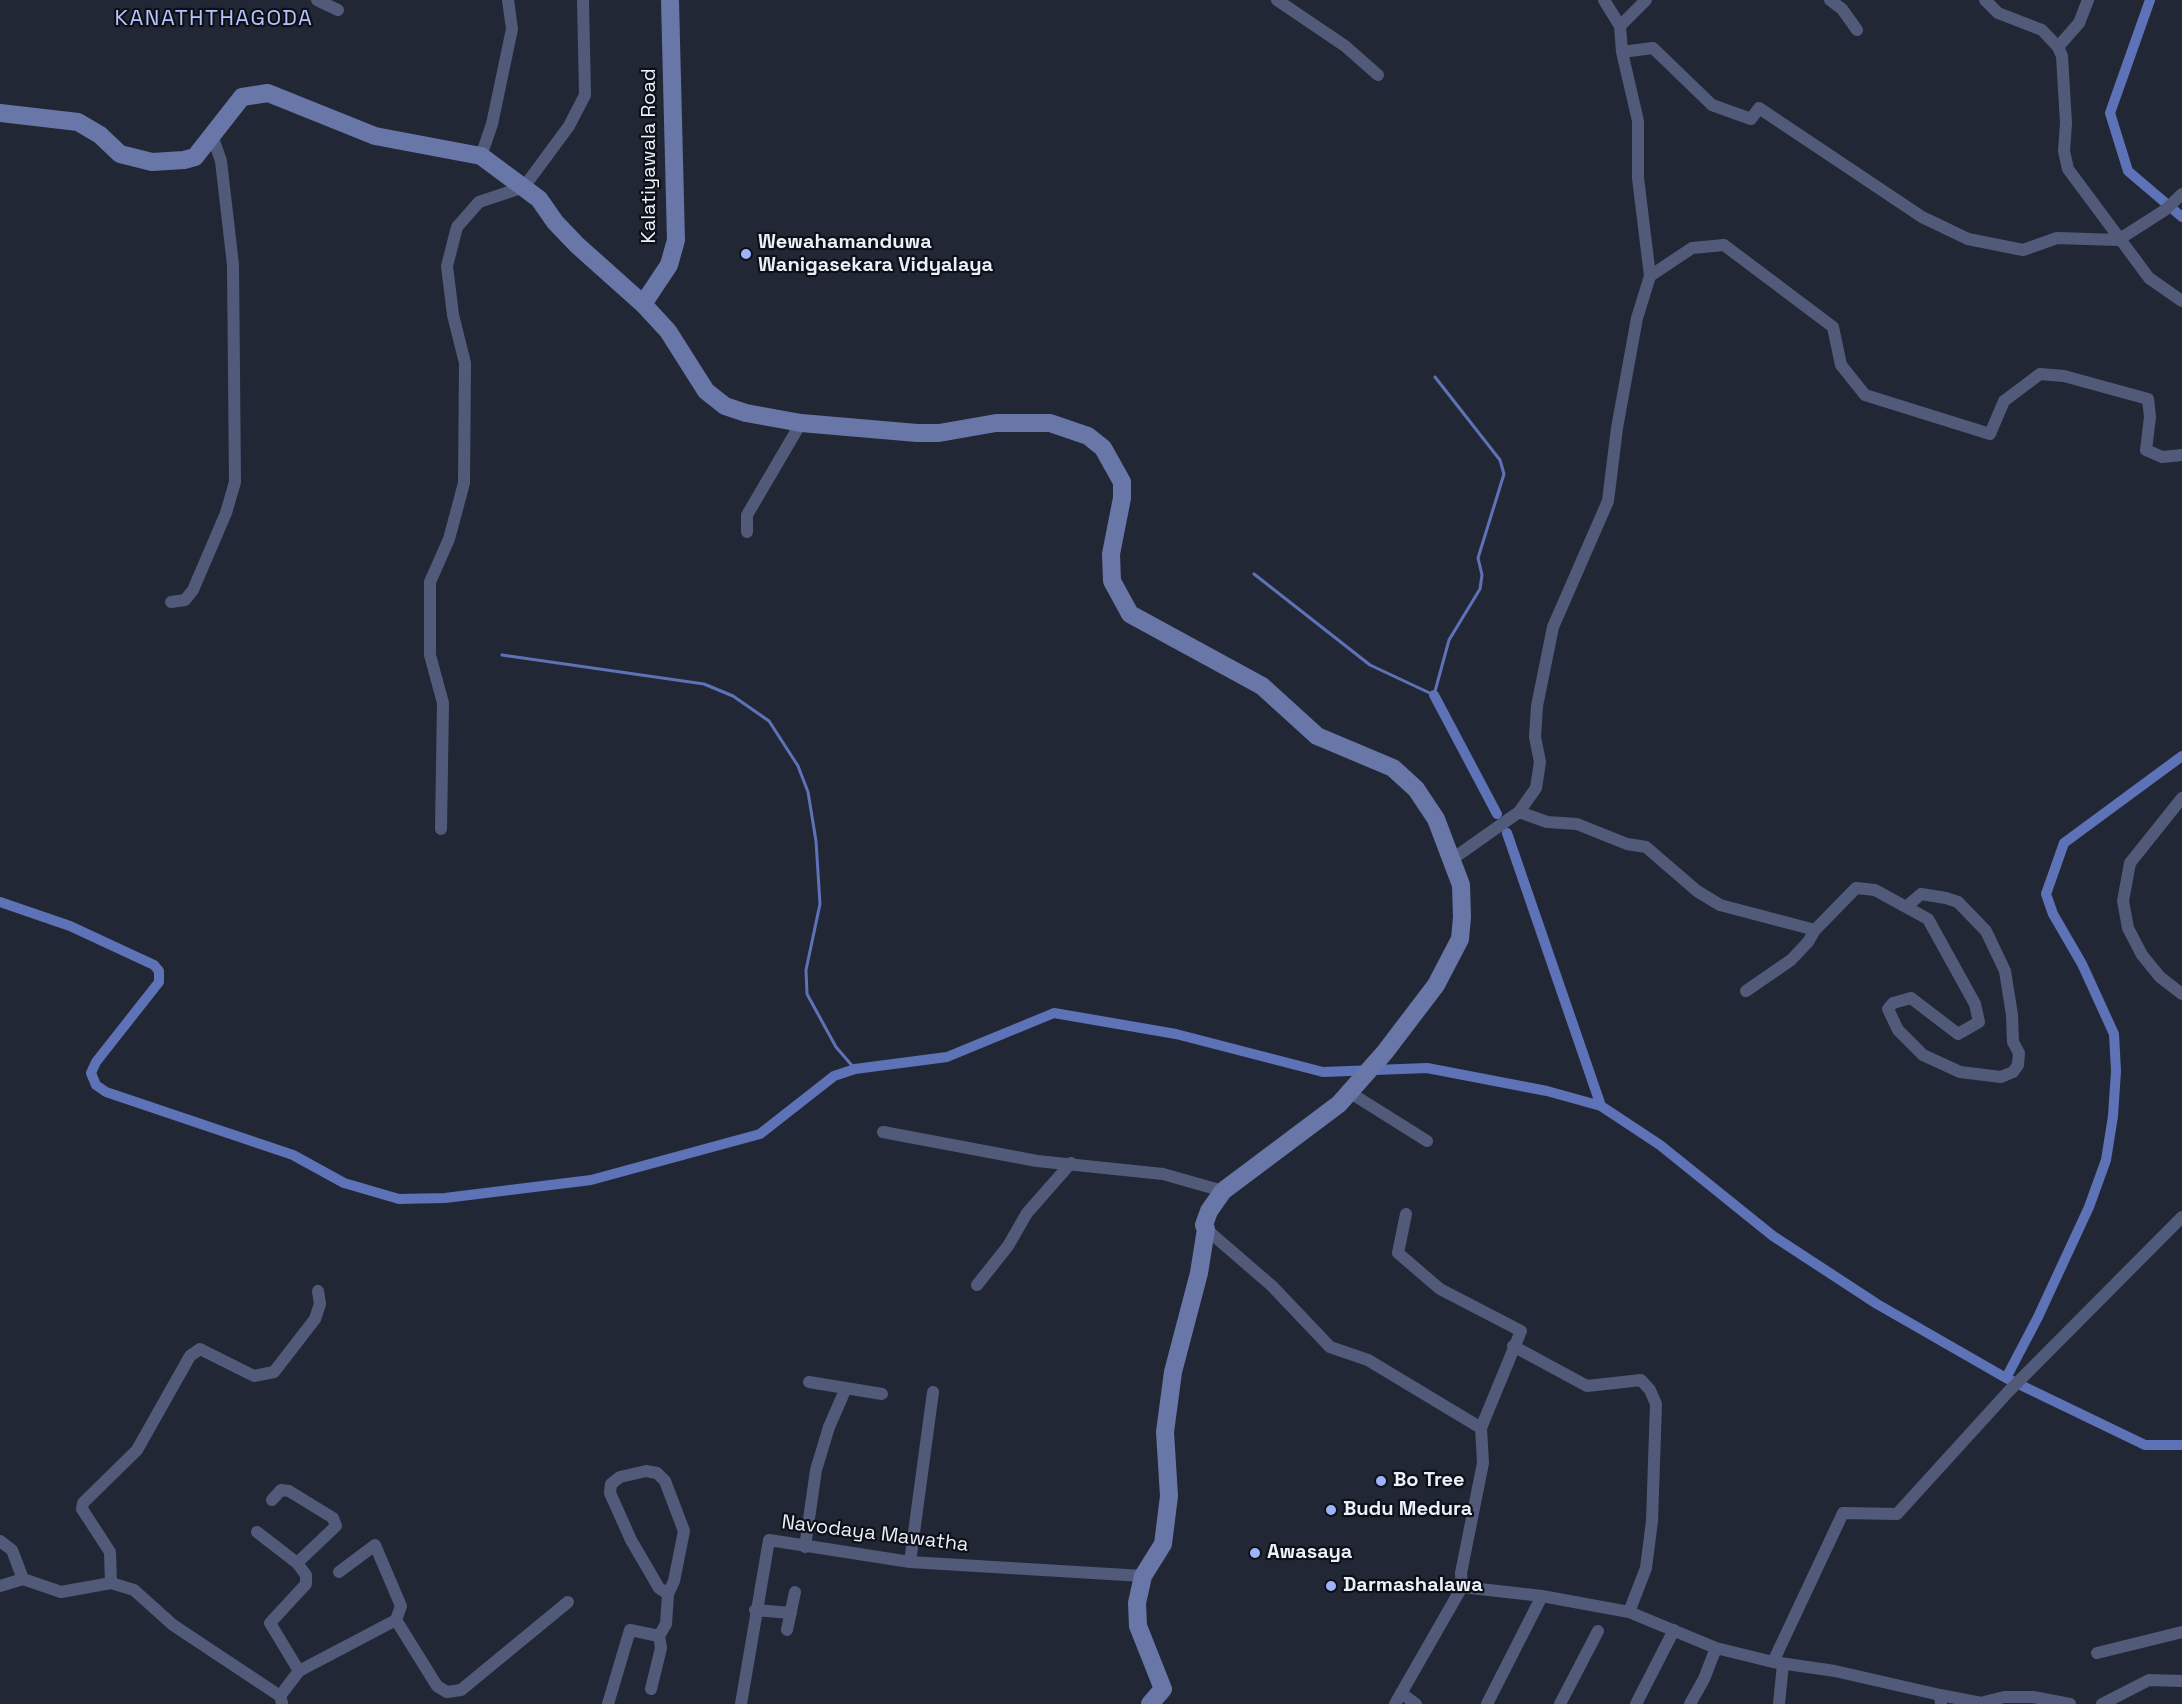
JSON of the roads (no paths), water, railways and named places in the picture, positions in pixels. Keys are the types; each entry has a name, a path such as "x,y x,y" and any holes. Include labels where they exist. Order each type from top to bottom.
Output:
{"street":[{"path":"317,0 338,10"},
{"path":"482,156 492,124 512,29 508,0"},
{"path":"441,829 443,703 429,655 430,582 449,539 464,483 465,363 453,315 447,266 457,227 479,202 524,187 570,126 585,95 584,0"},
{"name":"Kalatiyawala Road","path":"644,304 669,265 676,240 670,0"},
{"path":"1277,0 1345,46 1378,75"},
{"path":"1451,860 1519,812 1536,788 1540,762 1535,737 1537,706 1553,627 1608,501 1617,428 1635,329 1650,276 1638,178 1638,121 1622,52 1620,26 1604,0"},
{"path":"1620,26 1646,0"},
{"path":"1830,0 1842,9 1857,30"},
{"path":"1985,0 1998,13 2042,30 2058,47 2062,56 2066,123 2064,151 2068,169 2118,240 2149,278 2182,301"},
{"path":"2058,47 2079,23 2088,0"},
{"path":"1622,52 1653,48 1712,105 1751,119 1760,108 1922,217 1968,239 2023,250 2057,238 2118,240 2165,210 2182,194"},
{"path":"0,113 78,122 100,135 120,154 152,162 184,160 195,157 242,97 268,93 375,136 482,156 539,199 555,222 577,245 644,304 668,331 706,391 725,406 746,413 801,423 917,433 939,433 996,423 1050,423 1088,436 1103,448 1122,482 1122,498 1110,554 1112,581 1130,614 1262,686 1317,736 1393,768 1416,789 1436,819 1461,885 1460,939 1436,985 1385,1052 1339,1104 1223,1191 1209,1211 1204,1225 1206,1229 1199,1273 1173,1372 1165,1432 1169,1496 1163,1544 1143,1576 1137,1603 1138,1626 1163,1689 1150,1704"},
{"path":"171,602 185,600 193,590 226,513 235,482 233,266 221,161 212,135"},
{"path":"1650,276 1692,248 1724,245 1833,327 1841,365 1865,395 1990,434 2004,400 2040,374 2064,376 2148,399 2150,417 2146,450 2162,457 2182,455"},
{"path":"747,532 747,515 801,423"},
{"path":"2182,798 2130,863 2123,901 2128,928 2142,955 2160,977 2182,994"},
{"path":"1519,812 1547,822 1577,824 1627,844 1646,847 1697,891 1720,905 1815,930"},
{"path":"1746,990 1791,960 1808,942 1815,930 1856,888 1875,890 1906,907 1928,919 1975,1004 1979,1022 1958,1034 1911,998 1893,1003 1888,1009 1898,1030 1923,1055 1960,1072 2001,1077 2013,1072 2018,1065 2019,1053 2013,1042 2012,1015 2005,971 1986,931 1958,902 1946,898 1921,894 1906,907"},
{"path":"1349,1092 1427,1141"},
{"path":"883,1132 1037,1161 1163,1174 1223,1191"},
{"path":"977,1285 1008,1246 1027,1213 1071,1163"},
{"path":"1395,1704 1462,1587 1461,1574 1483,1463 1481,1428 1521,1331 1440,1289 1398,1252 1406,1214"},
{"path":"1779,1704 1778,1663 1843,1513 1897,1514 2008,1392 2182,1217"},
{"path":"1206,1229 1272,1286 1330,1347 1368,1360 1481,1428"},
{"path":"111,1583 110,1552 82,1509 83,1503 137,1450 190,1356 200,1349 254,1376 274,1372 315,1319 320,1304 318,1291"},
{"path":"1513,1346 1587,1386 1641,1380 1650,1390 1656,1404 1652,1521 1646,1568 1629,1612"},
{"path":"809,1382 882,1394"},
{"path":"805,1547 816,1470 829,1427 846,1388"},
{"path":"910,1562 933,1392"},
{"path":"651,1689 661,1648 659,1636 666,1624 668,1594 674,1581 684,1532 665,1481 657,1473 646,1471 620,1478 611,1484 610,1493 631,1540 660,1588 668,1594"},
{"path":"272,1500 281,1490 289,1491 333,1518 336,1526 297,1563"},
{"path":"256,1532 297,1563 306,1575 306,1584 270,1623 299,1671"},
{"name":"Navodaya Mawatha","path":"741,1704 755,1610 769,1540 910,1562 1143,1576"},
{"path":"0,1541 12,1550 23,1579"},
{"path":"0,1586 23,1579 61,1592 111,1583 134,1590 173,1624 281,1700 299,1671 396,1620 401,1606 375,1545 339,1572"},
{"path":"1462,1587 1542,1596 1629,1612 1716,1648 1778,1663 1834,1671 1940,1700 1985,1703 2004,1697 2033,1696 2070,1704"},
{"path":"788,1630 795,1592"},
{"path":"1487,1704 1542,1596"},
{"path":"396,1620 437,1686 447,1692 461,1690 568,1602"},
{"path":"755,1610 791,1613"},
{"path":"608,1704 630,1630 659,1636"},
{"path":"1636,1704 1674,1630"},
{"path":"1560,1704 1598,1631"},
{"path":"2097,1653 2182,1632"},
{"path":"1690,1704 1704,1679 1716,1648"},
{"path":"2102,1704 2150,1680 2182,1681"},
{"path":"1401,1692 1416,1704"}],"waterway":[{"path":"2150,0 2110,113 2128,171 2182,217"},
{"path":"1254,574 1370,665 1434,695 1449,640 1480,589 1482,575 1478,558 1504,474 1500,460 1435,377"},
{"path":"502,655 704,684 733,696 769,721 798,766 808,792 816,841 820,904 806,970 807,994 836,1047 855,1069"},
{"path":"1434,695 1497,814"},
{"path":"2006,1378 2038,1317 2089,1207 2106,1160 2113,1116 2116,1071 2114,1034 2082,964 2053,914 2046,894 2064,843 2182,756"},
{"path":"1507,833 1601,1106"},
{"path":"0,902 70,926 154,965 159,971 159,982 96,1062 91,1073 96,1085 106,1092 293,1155 344,1183 399,1199 445,1198 591,1180 760,1134 834,1076 855,1069 947,1057 1054,1013 1176,1034 1323,1072 1427,1068 1547,1091 1601,1106 1660,1145 1773,1236 1877,1304 2006,1378 2145,1445 2182,1445"}],"place":[{"name":"Wewahamanduwa Wanigasekara Vidyalaya","path":"746,254"},
{"name":"Bo Tree","path":"1381,1481"},
{"name":"Budu Medura","path":"1331,1510"},
{"name":"Awasaya","path":"1255,1553"},
{"name":"Darmashalawa","path":"1331,1586"}],"district":[{"name":"KANATHTHAGODA","path":"214,19"}]}
